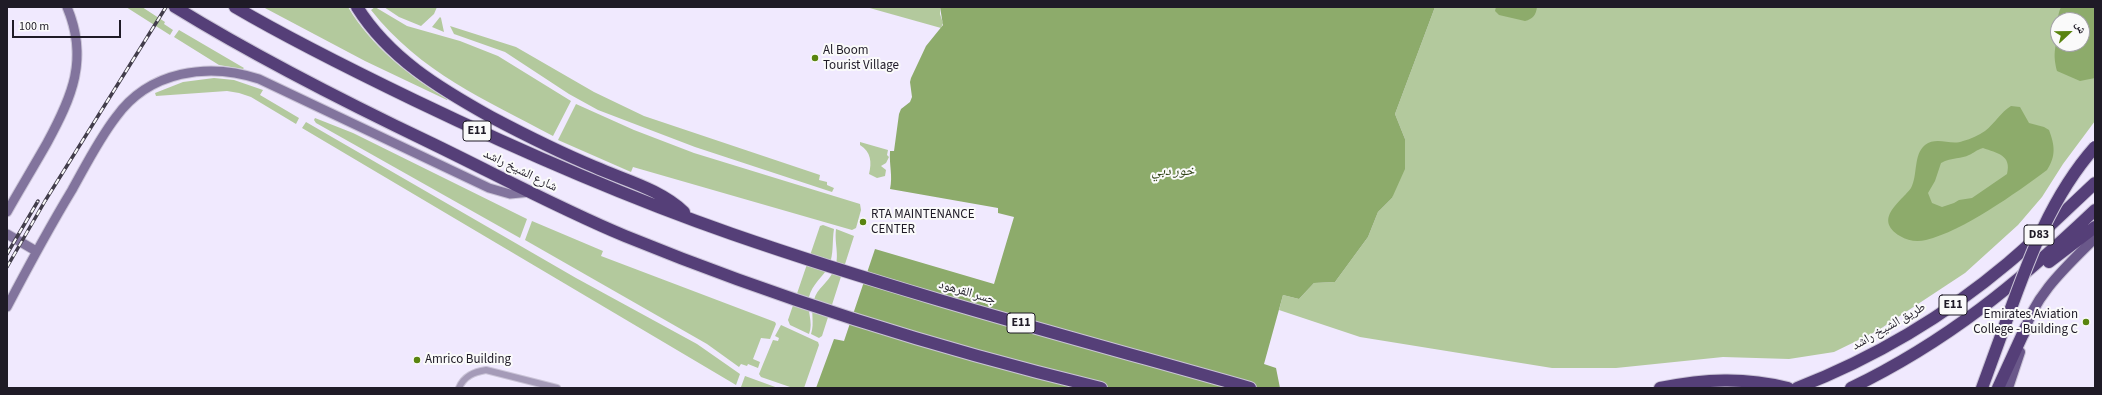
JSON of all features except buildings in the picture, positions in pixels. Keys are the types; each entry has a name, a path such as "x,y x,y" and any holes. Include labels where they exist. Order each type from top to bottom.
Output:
{"highway":[{"name":"شارع الشيخ راشد","path":"175,7 322,90 622,235 778,294 936,344 1100,388"},
{"name":"شارع الشيخ راشد","path":"235,7 324,56 481,132 594,182 792,254"},
{"path":"356,7 390,49 406,63 441,88 544,145 660,195 690,218"},
{"name":"D83","path":"1982,388 2031,255 2046,221 2064,189 2095,147"},
{"name":"طريق الشيخ راشد","path":"1798,388 1881,349 1952,306 2008,264 2095,183"},
{"name":"E11","path":"1851,388 1899,363 1960,325 2018,280 2095,210"},
{"path":"2018,280 2061,253 2095,227"},
{"name":"جسر القرهود","path":"792,254 921,295 1250,388"},
{"path":"1998,388 2026,327"},
{"path":"1869,388 1899,363"},
{"path":"1660,388 1702,382 1742,380 1788,388"}],"main road":[{"path":"2008,388 2026,327 2055,280 2095,238"}],"street":[{"path":"7,212 62,116 72,93 78,55 74,26 67,7"},
{"path":"7,307 36,251 96,148 117,116 127,105 150,87 163,80 190,72 232,72 259,79 489,188 510,194 531,192"},
{"path":"7,234 36,251"},
{"path":"459,388 467,376 476,371 486,370 557,388"}],"shaded area":[{"path":"126,7 142,7 165,22 164,24 173,30 170,35"},
{"path":"263,7 348,7 357,21 379,47 405,70 447,100 365,61"},
{"path":"375,7 407,26 460,41 498,56 571,101 553,136 478,96 432,68 390,32 371,10"},
{"path":"384,7 437,7 434,14 421,26 399,17"},
{"path":"866,7 940,7 940,14 943,23 941,28"},
{"path":"1435,7 2095,7 2095,121 2063,164 2042,197 2018,225 1965,273 1877,331 1834,352 1789,359 1723,357 1616,368 1552,368 1360,337 1279,310 1283,295 1299,299 1314,283 1335,282 1368,237 1378,212 1392,198 1405,139 1395,114"},
{"path":"440,17 441,18 444,32 432,27"},
{"path":"450,26 516,47 594,92 644,116 820,175 819,180 827,182 827,185 834,188 832,192 695,147 598,110 569,94 505,52 454,34"},
{"path":"179,30 244,68 219,65 174,37"},
{"path":"214,78 234,80 263,90 260,95 299,118 296,124 251,97 239,93 227,91 156,96 155,93 183,82"},
{"path":"576,104 634,130 694,153 860,204 861,210 856,228 852,230 633,167 631,172 558,140"},
{"path":"315,118 353,133 527,219 520,238 316,123 314,120"},
{"path":"306,122 576,278 697,344 740,374 736,385 302,128"},
{"path":"860,142 888,150 887,155 889,157 886,163 881,166 886,170 885,176 877,178 869,174 870,158 864,148 860,145"},
{"path":"532,221 603,251 601,256 775,322 776,324 770,339 761,338 753,359 760,362 758,368 748,364 747,366 741,364 739,367 707,344 525,240"},
{"path":"823,225 834,229 831,261 827,270 810,292 808,307 811,325 809,334 790,325 788,320 820,226"},
{"path":"836,229 854,236 822,336 819,338 811,334 813,326 812,309 815,296 831,276 837,262"},
{"path":"781,325 818,342 819,345 804,388 793,388 761,377 759,374 773,340 778,341 779,338 775,336"},
{"path":"745,376 778,388 743,388 741,387"}],"water":[{"name":"خور دبي","path":"940,7 1435,7 1395,114 1405,139 1405,169 1392,198 1378,212 1368,237 1335,282 1314,283 1299,299 1283,295 1264,364 1276,368 1280,388 816,388 834,339 844,341 875,249 994,284 1014,217 998,213 998,208 890,189 890,151 894,151 899,114 901,109 910,102 912,97 910,82 911,78 926,46 943,25"},
{"path":"1496,7 1537,7 1534,16 1525,21 1499,15 1495,11"},
{"path":"2061,7 2095,7 2095,78 2080,81 2057,71 2055,52 2090,52 2090,12 2059,12"},
{"path":"2011,106 2020,107 2029,123 2049,130 2054,151 2052,160 2047,170 1989,210 1941,235 1926,240 1913,241 1903,238 1892,230 1889,223 1889,217 1896,204 1911,188 1921,149 1925,145 1934,141 1958,142 1975,137 1992,125 2007,108","holes":["1983,148 1998,153 2005,159 2008,168 2007,174 1972,198 1959,200 1942,207 1932,203 1928,193 1935,181 1941,163 1966,156"]}],"railway":[{"path":"7,267 45,201 166,7"},
{"path":"7,254 38,201"}],"place":[{"name":"Al Boom Tourist Village","path":"815,58"},
{"name":"RTA MAINTENANCE CENTER","path":"863,222"},
{"name":"Emirates Aviation College - Building C","path":"2086,322"},
{"name":"Amrico Building","path":"417,360"}]}
